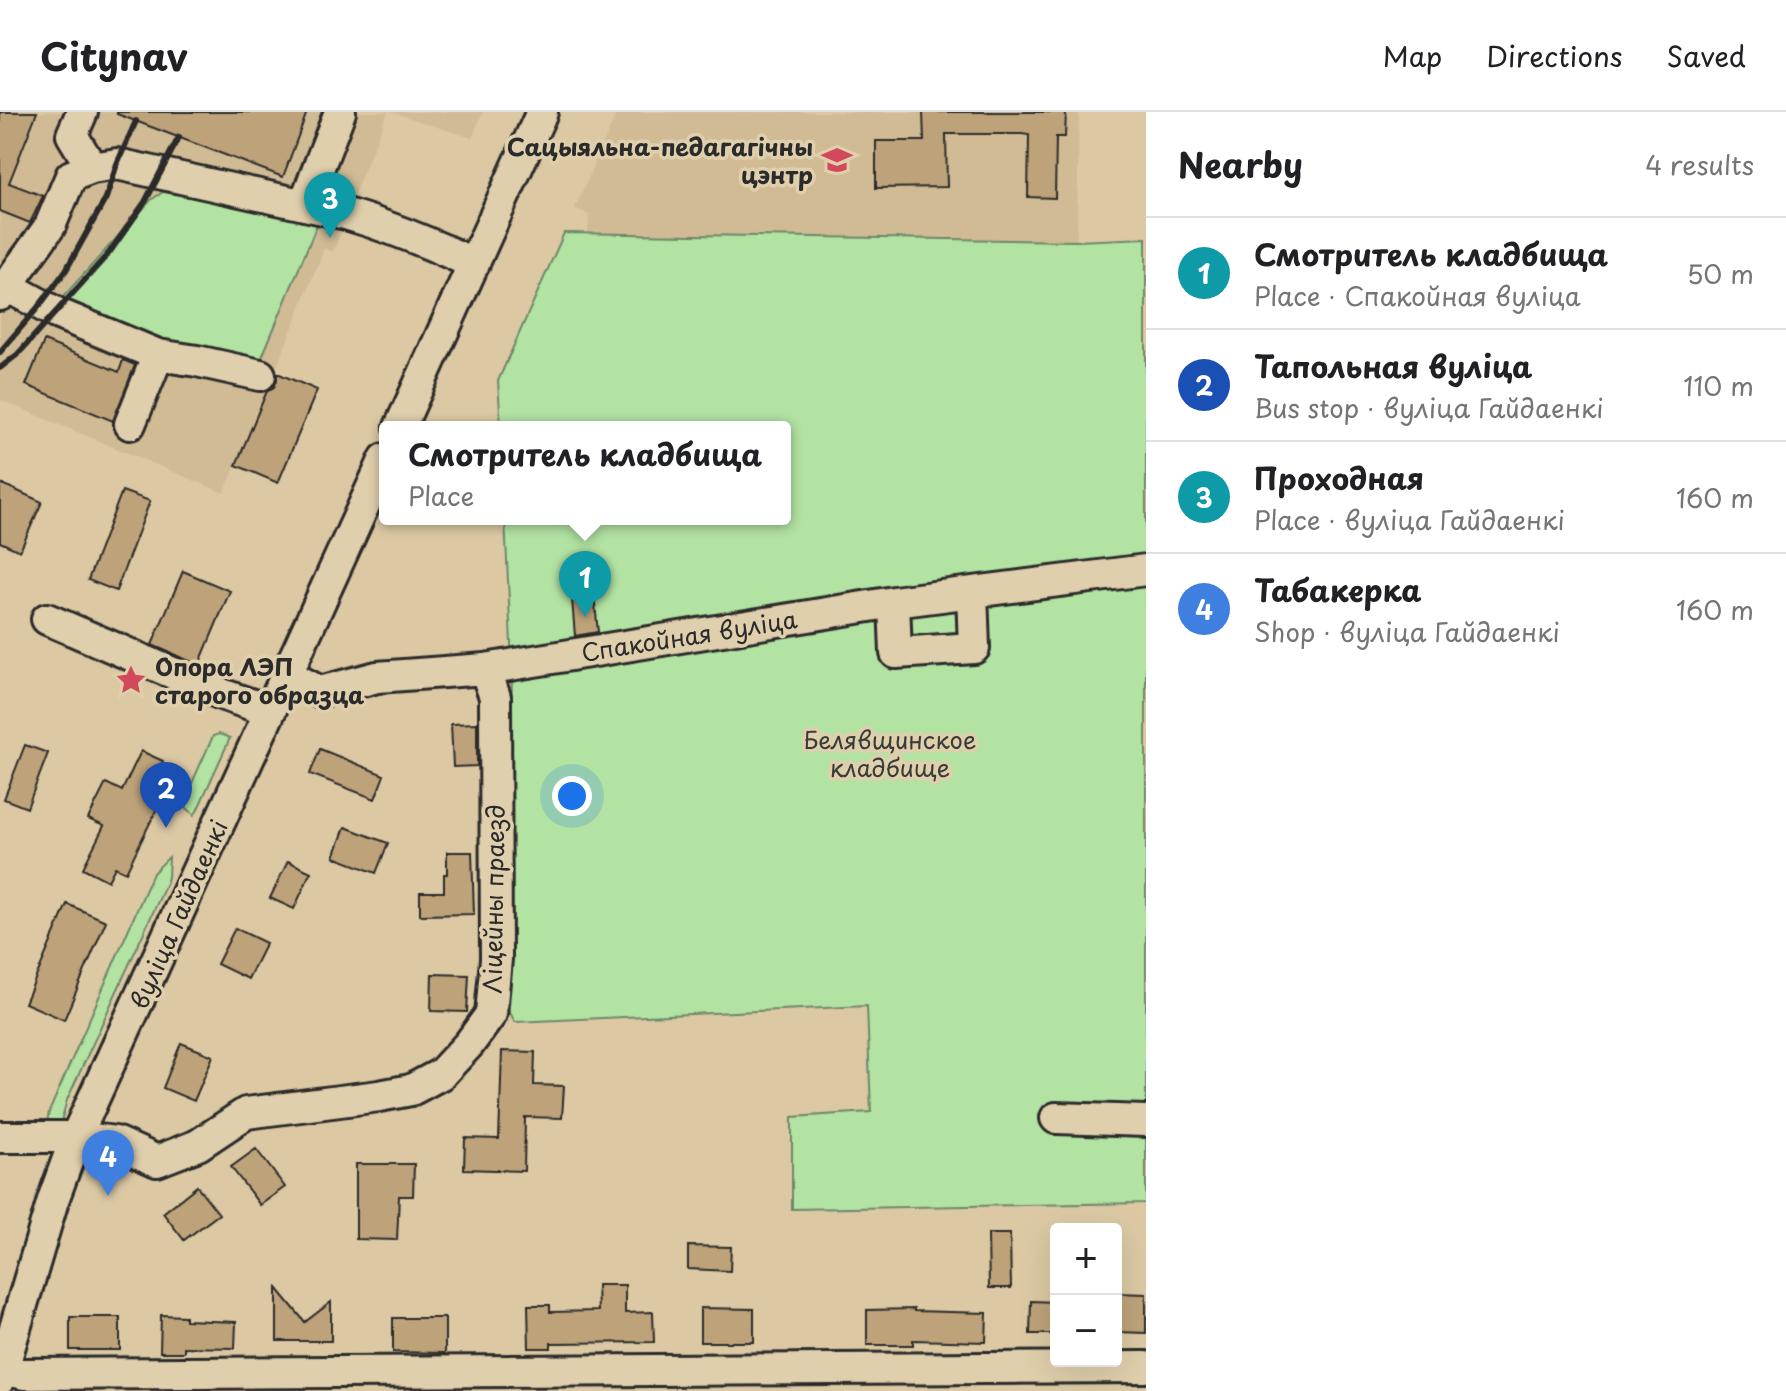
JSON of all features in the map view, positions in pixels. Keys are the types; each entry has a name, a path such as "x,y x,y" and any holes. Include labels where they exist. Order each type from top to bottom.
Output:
{"street":[{"path":"82,112 72,135 92,168"},
{"path":"304,205 340,112"},
{"path":"403,421 542,112"},
{"path":"260,375 158,355 3,291 50,226 71,176 92,168 117,164 380,223 474,264"},
{"path":"130,424 158,355"},
{"name":"вуліца Гайдаенкі","path":"1,1374 53,1200 76,1137 379,472"},
{"name":"Спакойная вуліца","path":"499,666 894,602 1146,570"},
{"path":"894,602 896,653 974,648 972,592"},
{"path":"47,619 224,695 270,711"},
{"path":"286,674 320,692 377,677 499,666"},
{"name":"Ліцейны праезд","path":"76,1137 115,1142 157,1161 198,1145 246,1113 411,1090 441,1074 469,1044 491,1014 496,959 495,697 499,666"},
{"path":"1056,1118 1146,1121"},
{"path":"0,1137 76,1137"},
{"path":"1,1374 1146,1367"}],"shaded area":[{"path":"0,112 388,112 333,252 324,249 275,372 317,390 278,483 236,466 224,493 0,400"},
{"path":"391,112 483,112 472,138"},
{"name":"Сацыяльна-педагагічны цэнтр","path":"617,112 1079,112 1077,241 588,233 589,215 575,208"}],"green space":[{"path":"163,192 319,220 260,362 162,341 67,305 62,298 151,200"},
{"name":"Белявщинское кладбище","path":"564,233 1077,241 1146,238 1146,1203 792,1209 792,1117 871,1112 867,1006 515,1022 508,1009 512,664 505,525 791,525 791,421 501,421 498,381"},
{"path":"219,734 230,738 194,815 184,801 213,736"},
{"path":"169,857 166,884 67,1100 60,1125 47,1122 153,873"}],"building":[{"path":"0,112 37,112 9,183 43,196 30,223 0,211"},
{"path":"117,112 307,112 283,177"},
{"name":"Сацыяльна-педагагічны цэнтр","path":"923,112 1066,112 1065,137 1056,137 1055,198 1028,197 1029,135 1022,134 946,134 947,187 876,188 876,141 924,141"},
{"path":"44,341 119,372 123,360 135,365 113,421 26,385"},
{"path":"277,373 317,390 278,483 236,465 267,391 274,387"},
{"path":"0,483 42,502 20,551 0,542"},
{"path":"122,491 150,501 116,591 88,580"},
{"path":"183,571 230,591 199,665 152,645"},
{"path":"593,585 598,632 575,636 571,587"},
{"path":"477,723 477,766 453,767 451,724"},
{"path":"25,745 48,753 27,808 4,799"},
{"path":"320,749 384,775 375,799 310,774"},
{"path":"141,751 163,761 156,776 170,782 126,872 115,867 108,881 83,868 104,826 88,819 106,783 122,791"},
{"path":"345,827 388,843 376,873 334,857"},
{"path":"447,852 472,852 474,914 420,915 420,892 444,892"},
{"path":"288,861 311,872 294,909 270,898"},
{"path":"67,904 106,921 64,1020 25,1003"},
{"path":"235,928 266,943 248,979 217,964"},
{"path":"432,974 469,975 467,1012 431,1011"},
{"path":"181,1043 213,1056 194,1101 163,1088"},
{"path":"502,1051 535,1052 534,1085 564,1086 562,1118 525,1117 524,1171 464,1169 465,1138 499,1139"},
{"path":"256,1149 285,1187 260,1205 231,1167"},
{"path":"356,1164 414,1164 413,1196 399,1196 397,1240 356,1239"},
{"path":"197,1186 219,1214 184,1240 163,1213"},
{"path":"988,1234 1010,1234 1011,1288 989,1288"},
{"path":"688,1246 731,1247 730,1271 688,1269"},
{"path":"597,1285 625,1285 625,1313 653,1312 654,1342 551,1343 551,1348 529,1348 528,1305 550,1305 550,1312 598,1311"},
{"path":"277,1288 305,1322 331,1302 331,1341 277,1341"},
{"path":"1122,1293 1146,1294 1146,1333 1122,1332"},
{"path":"1031,1301 1050,1302 1050,1334 1030,1334"},
{"path":"700,1308 754,1309 754,1342 700,1342"},
{"path":"867,1310 987,1313 986,1342 913,1340 913,1345 867,1345"},
{"path":"161,1315 185,1316 185,1320 236,1322 235,1348 184,1347 184,1352 160,1352"},
{"path":"70,1317 120,1317 120,1350 70,1350"},
{"path":"393,1318 445,1318 445,1353 393,1352"}],"railway":[{"path":"0,352 66,270 106,198 136,121"},
{"path":"0,368 18,354 109,253 145,202 179,137"}],"place":[{"name":"Сацыяльна-педагагічны цэнтр","path":"837,160"},
{"name":"Проходная","path":"330,238"},
{"name":"Смотритель кладбища","path":"585,617"},
{"name":"Опора ЛЭП старого образца","path":"131,680"},
{"name":"Тапольная вуліца","path":"166,828"},
{"name":"Табакерка","path":"108,1196"}]}
